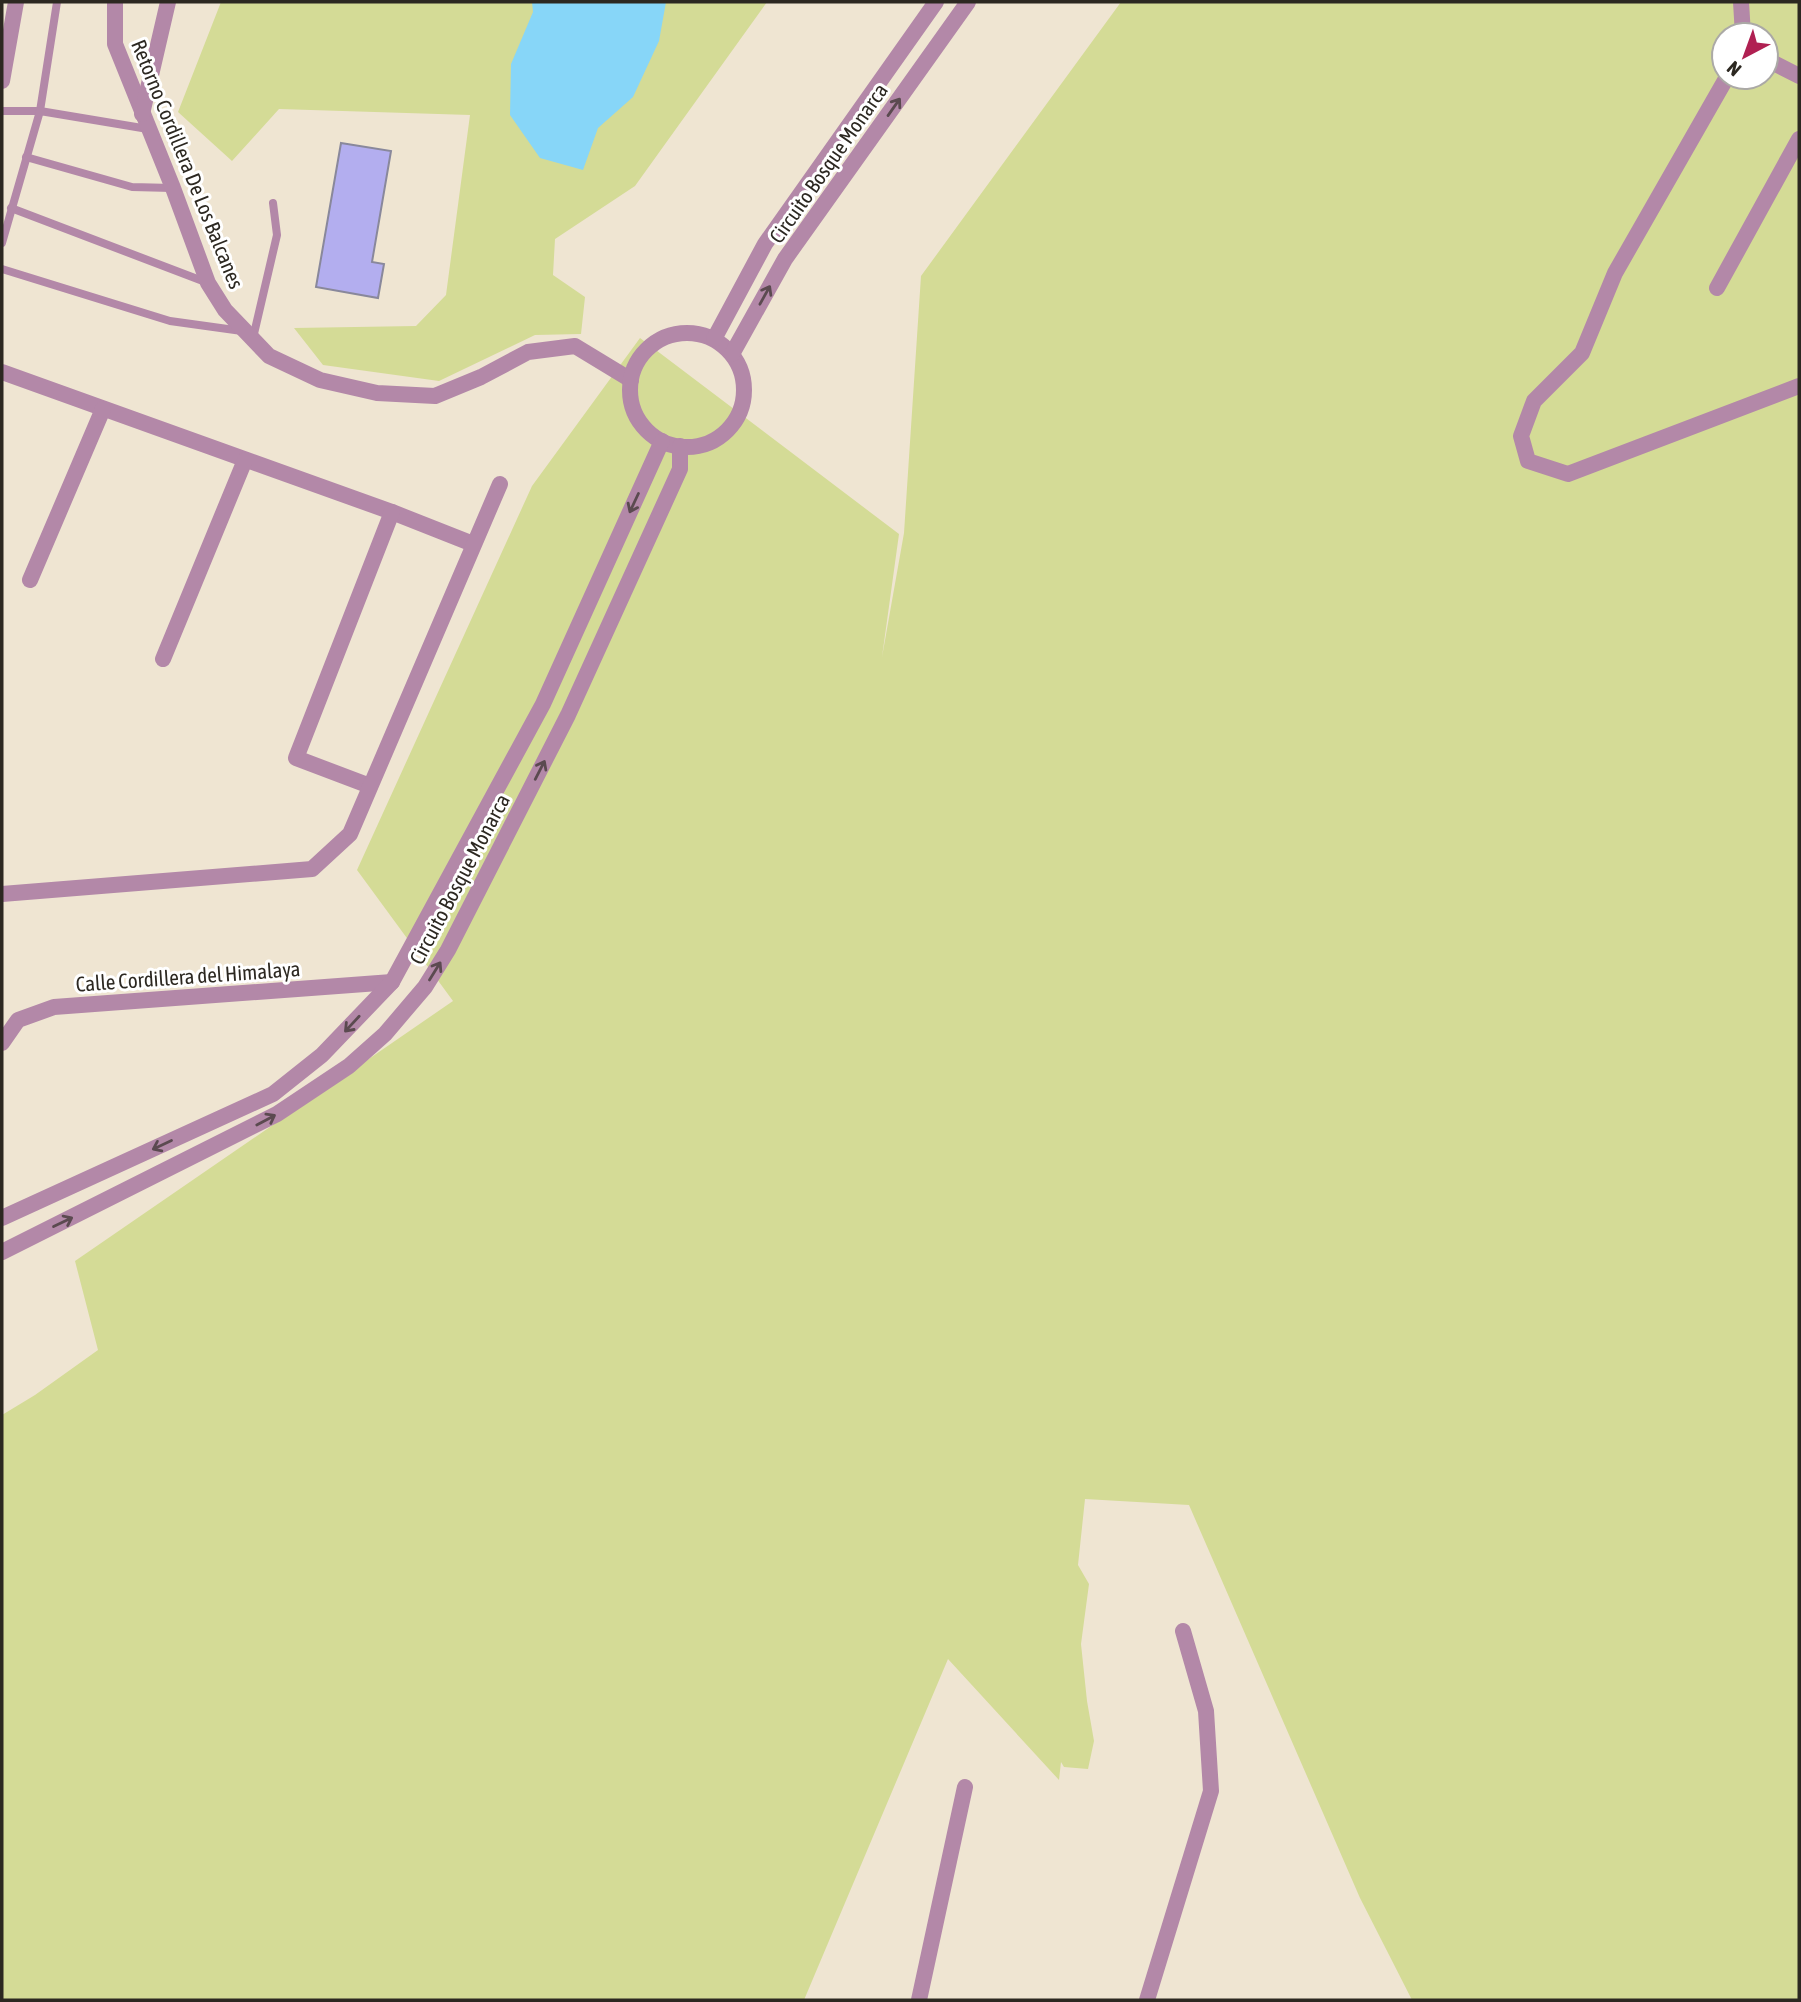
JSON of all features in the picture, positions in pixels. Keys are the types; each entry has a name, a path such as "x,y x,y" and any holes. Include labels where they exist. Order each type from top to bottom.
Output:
{"street":[{"path":"2,81 16,2"},
{"name":"Retorno Cordillera De Los Balcanes","path":"115,2 116,44 208,283 225,310 269,356 320,380 377,393 435,396 481,377 528,352 575,346 631,380"},
{"path":"145,121 168,2"},
{"name":"Circuito Bosque Monarca","path":"714,339 765,244 936,2"},
{"name":"Circuito Bosque Monarca","path":"732,354 785,259 968,2"},
{"path":"1741,2 1742,21"},
{"path":"1780,66 1799,76"},
{"path":"1719,91 1615,273 1582,353 1534,401 1521,436 1528,461 1568,474 1799,386"},
{"path":"1717,288 1799,139"},
{"path":"693,333 714,339 732,354 741,371 744,390 741,409 732,426 717,439 699,446 680,446 662,441 647,430 636,415 631,398 631,380 638,360 653,344 672,334 693,333"},
{"path":"2,372 392,512 473,544"},
{"path":"30,580 103,409"},
{"name":"Circuito Bosque Monarca","path":"2,1218 273,1094 322,1055 392,982 543,704 662,441"},
{"name":"Circuito Bosque Monarca","path":"2,1252 277,1114 349,1066 385,1034 425,987 448,950 573,703 680,469 680,446"},
{"path":"163,659 245,460"},
{"path":"2,894 312,869 350,834 500,484"},
{"path":"370,786 296,758 392,512"},
{"name":"Calle Cordillera del Himalaya","path":"2,1043 18,1020 54,1007 392,982"},
{"path":"1147,2000 1210,1791 1206,1712 1183,1631"},
{"path":"919,2000 965,1787"}],"lane":[{"path":"2,243 40,111 57,2"},
{"path":"2,111 40,111 145,121"},
{"path":"26,157 132,187 173,188"},
{"path":"2,269 170,321 249,335 277,234 273,203"},
{"path":"11,208 208,283"}],"green space":[{"path":"221,2 767,2 635,186 555,239 553,275 585,297 581,334 535,335 439,381 323,365 294,328 416,326 446,295 470,115 279,109 232,161 178,112"},
{"path":"1121,2 1799,2 1799,2000 1412,2000 1360,1898 1189,1505 1085,1499 1078,1565 1089,1584 1081,1644 1094,1741 1088,1769 1064,1767 1061,1762 1059,1780 948,1659 804,2000 2,2000 2,1415 98,1350 75,1261 453,1001 357,870 532,486 640,338 899,534 882,657 904,533 921,276"}],"water":[{"path":"532,2 666,2 659,41 633,97 598,128 583,170 540,158 510,115 511,64 533,12"}],"building":[{"path":"341,143 391,151 372,262 384,264 378,298 316,287"}]}
